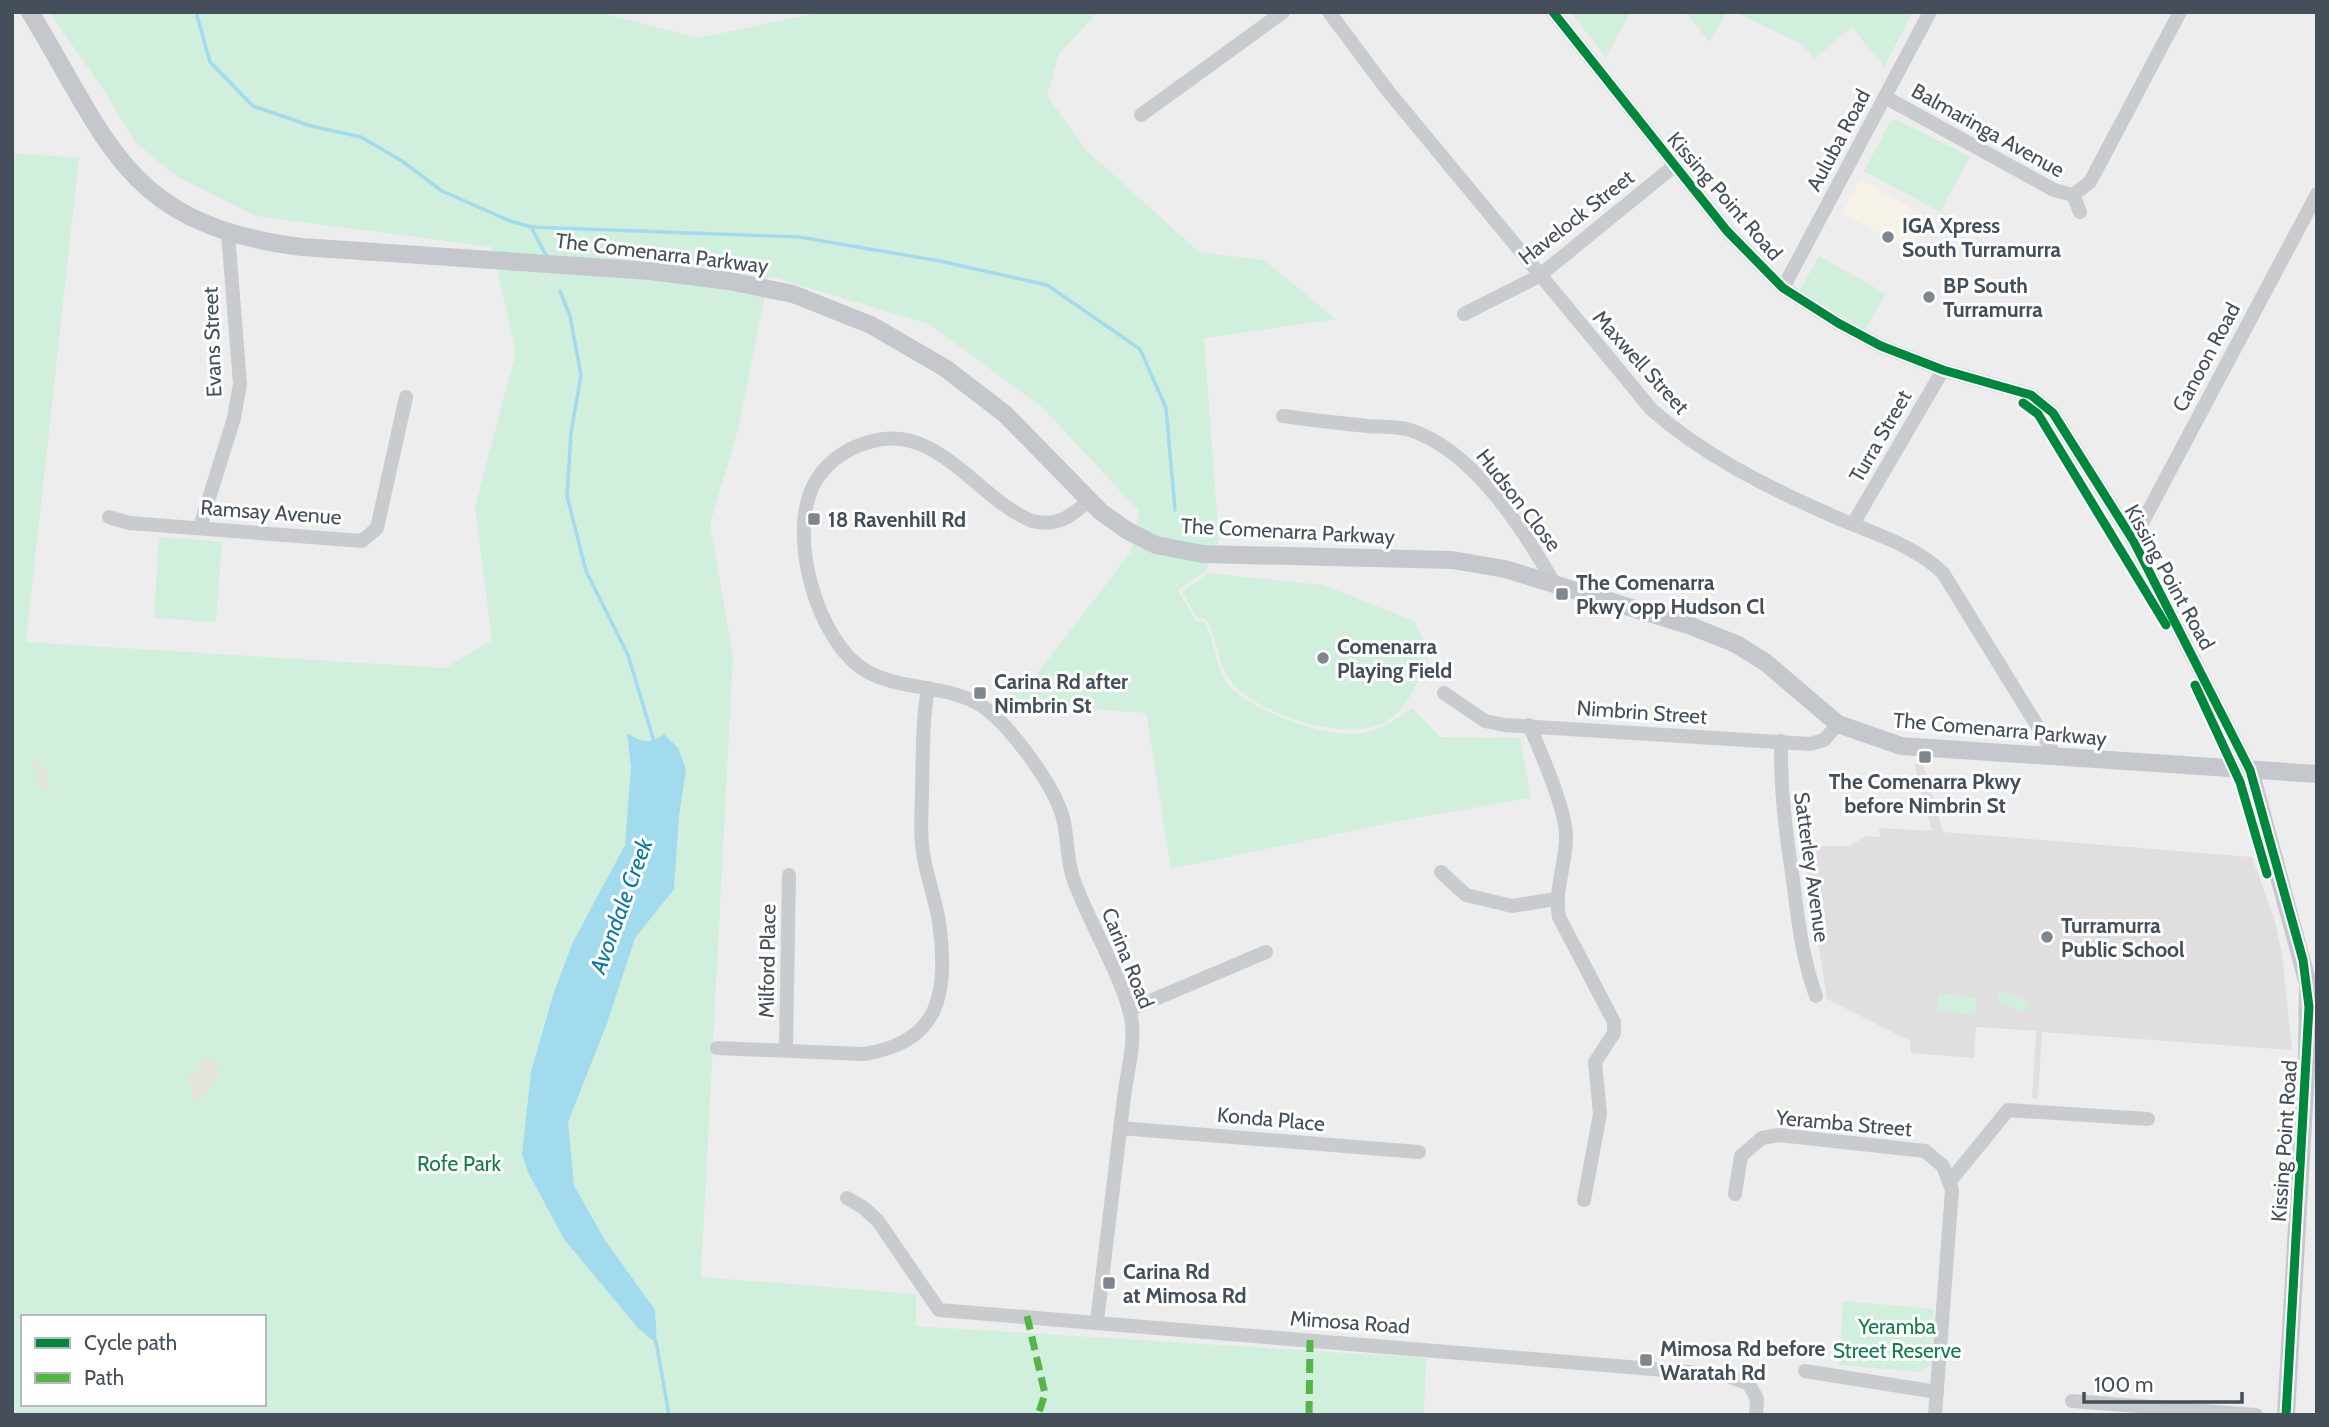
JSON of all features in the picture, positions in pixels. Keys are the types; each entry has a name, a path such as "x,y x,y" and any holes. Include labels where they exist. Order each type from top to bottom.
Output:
{"main road":[{"name":"The Comenarra Parkway","path":"30,12 92,122 126,169 170,206 228,233 302,247 650,271 729,281 793,294 871,325 945,368 1005,414 1089,500 1114,522 1139,538 1190,553 1452,560 1505,569 1690,626 1736,645 1765,662 1838,724 1901,746 2317,774"},
{"name":"Kissing Point Road","path":"2250,770 2300,949 2309,995 2286,1415"}],"street":[{"path":"1141,115 1283,12"},
{"name":"Maxwell Street","path":"1329,12 1388,91 1539,276 1630,385 1677,433 1718,458 1919,553 1943,573 2057,758"},
{"name":"Kissing Point Road","path":"1553,12 1727,231 1783,288 1866,339 1943,370 2014,389 2044,403 2133,540 2250,770"},
{"name":"Auluba Road","path":"1783,288 1930,12"},
{"name":"Balmaringa Avenue","path":"2073,195 2090,182 2180,12"},
{"name":"Balmaringa Avenue","path":"1885,97 2054,190 2073,195"},
{"name":"Havelock Street","path":"1464,314 1539,276 1674,166"},
{"name":"Canoon Road","path":"2133,540 2317,194"},
{"name":"Balmaringa Avenue","path":"2073,195 2080,212"},
{"name":"Evans Street","path":"200,527 234,418 240,384 228,233"},
{"name":"Turra Street","path":"1853,524 1943,370"},
{"name":"Ramsay Avenue","path":"109,517 129,523 362,541 371,536 377,528 406,397"},
{"name":"Hudson Close","path":"1283,416 1407,429 1430,438 1451,451 1482,481 1537,554 1554,583"},
{"name":"Carina Road","path":"1089,500 1062,521 1051,523 1032,520 930,447 894,438 857,445 827,466 808,497 803,516 809,571 824,618 844,651 868,672 966,698 995,717 1039,773 1060,809 1074,880 1129,1010 1131,1032 1097,1321"},
{"path":"717,1048 786,1048 863,1054 887,1051 906,1042 935,1013 939,995 939,923 922,844 923,713 928,688"},
{"name":"Nimbrin Street","path":"1444,693 1485,721 1528,725 1818,743 1829,737 1838,724"},
{"path":"1528,725 1545,761 1567,836 1556,900 1559,917 1614,1022 1614,1033 1595,1062 1600,1114 1584,1199"},
{"name":"Satterley Avenue","path":"1781,741 1780,785 1791,870 1805,965 1816,996"},
{"path":"1441,872 1466,895 1477,898 1512,906 1556,900"},
{"name":"Milford Place","path":"786,1048 789,875"},
{"path":"1129,1010 1266,952"},
{"path":"1935,1415 1951,1180 2008,1110 2148,1119"},
{"name":"Konda Place","path":"1120,1128 1419,1152"},
{"name":"Yeramba Street","path":"1735,1195 1741,1156 1762,1138 1779,1135 1925,1151 1943,1166 1951,1180"},
{"name":"Mimosa Road","path":"847,1198 878,1221 932,1302 937,1308 946,1311 1097,1321 1725,1375 1749,1384 1757,1399 1756,1415"},
{"path":"1805,1371 1937,1392"},
{"path":"2072,1401 2130,1410 2256,1415"}],"shaded area":[{"path":"1860,179 1923,215 1922,226 1910,250 1842,213"},
{"name":"Turramurra Public School","path":"1914,764 1923,764 1943,832 2252,857 2275,921 2282,954 2292,1050 2042,1032 2038,1099 2032,1098 2036,1031 1976,1027 1974,1058 1911,1053 1910,1041 1827,999 1801,833 1808,832 1809,846 1849,846 1866,836 1880,837 1879,828 1932,831"}],"green space":[{"name":"Rofe Park","path":"49,12 598,12 698,38 822,12 1097,13 1059,54 1047,96 1086,150 1199,252 1264,260 1336,319 1204,338 1219,540 1206,570 1178,590 1196,621 1205,622 1225,681 1255,705 1288,720 1324,731 1354,734 1370,731 1412,708 1440,737 1520,738 1531,798 1414,818 1171,869 1146,713 1014,704 1007,688 1025,689 1131,552 1139,511 1043,408 929,324 769,276 738,430 710,524 733,656 701,1277 916,1294 916,1326 1426,1358 1424,1415 12,1415 12,153 79,158 26,642 445,668 492,640 475,506 516,352 492,247 256,216 176,176 135,142 105,92"},
{"path":"1570,12 1631,12 1606,57"},
{"path":"1686,12 1727,12 1709,42"},
{"path":"1735,12 1913,12 1884,67 1852,27 1814,59 1803,45"},
{"path":"1896,119 1970,157 1940,212 1864,171 1889,124"},
{"path":"1819,256 1886,294 1865,329 1800,290"},
{"path":"159,537 222,542 216,622 154,618"},
{"name":"Comenarra Playing Field","path":"1208,573 1323,585 1414,621 1429,650 1419,679 1405,705 1390,719 1374,727 1354,729 1307,723 1262,706 1245,694 1227,675 1210,626 1205,618 1197,618 1182,592"},
{"path":"2000,990 2029,1002 2024,1013 1996,1000"},
{"path":"1939,993 1977,998 1975,1015 1937,1010"},
{"name":"Yeramba Street Reserve","path":"1843,1301 1934,1309 1931,1363 1921,1372 1839,1365"}],"sand":[{"path":"36,756 41,762 40,765 46,768 49,788 42,788 36,781 39,773 30,765"},
{"path":"206,1058 217,1062 218,1074 204,1097 193,1099 190,1091 196,1087 188,1082 188,1077 193,1073 205,1072 198,1065"}],"water":[{"path":"627,733 646,741 664,734 678,748 686,770 679,816 674,889 635,938 606,1026 568,1122 574,1186 605,1240 655,1310 657,1344 638,1328 564,1239 528,1172 522,1154 531,1072 554,992 573,942 625,845 631,767"}],"waterway":[{"name":"Avondale Creek","path":"196,12 210,62 253,106 311,126 361,137 402,161 442,191 510,221 531,227 547,257"},
{"path":"531,227 799,237 940,261 1047,285 1140,349 1166,408 1175,510"},
{"name":"Avondale Creek","path":"560,291 570,316 581,375 571,433 567,496 586,571 628,655 655,745"},
{"name":"Avondale Creek","path":"656,1341 669,1415"}],"marked path":[{"path":"1027,1316 1045,1394 1038,1415"},
{"path":"1309,1415 1310,1340"}],"cycle path":[{"path":"1553,12 1727,231 1783,288 1838,323 1881,346 1943,370 2031,395 2053,413 2133,540 2250,770 2303,960 2309,1007 2286,1415"},
{"path":"2023,403 2038,414 2166,625"},
{"path":"2195,685 2240,782 2267,874"}],"place":[{"name":"IGA Xpress South Turramurra","path":"1888,237"},
{"name":"BP South Turramurra","path":"1929,297"},
{"name":"18 Ravenhill Rd","path":"814,519"},
{"name":"The Comenarra Pkwy opp Hudson Cl","path":"1562,594"},
{"name":"Comenarra Playing Field","path":"1323,658"},
{"name":"Carina Rd after Nimbrin St","path":"980,693"},
{"name":"The Comenarra Pkwy before Nimbrin St","path":"1925,757"},
{"name":"Turramurra Public School","path":"2047,937"},
{"name":"Carina Rd at Mimosa Rd","path":"1109,1283"},
{"name":"Mimosa Rd before Waratah Rd","path":"1646,1360"}]}
